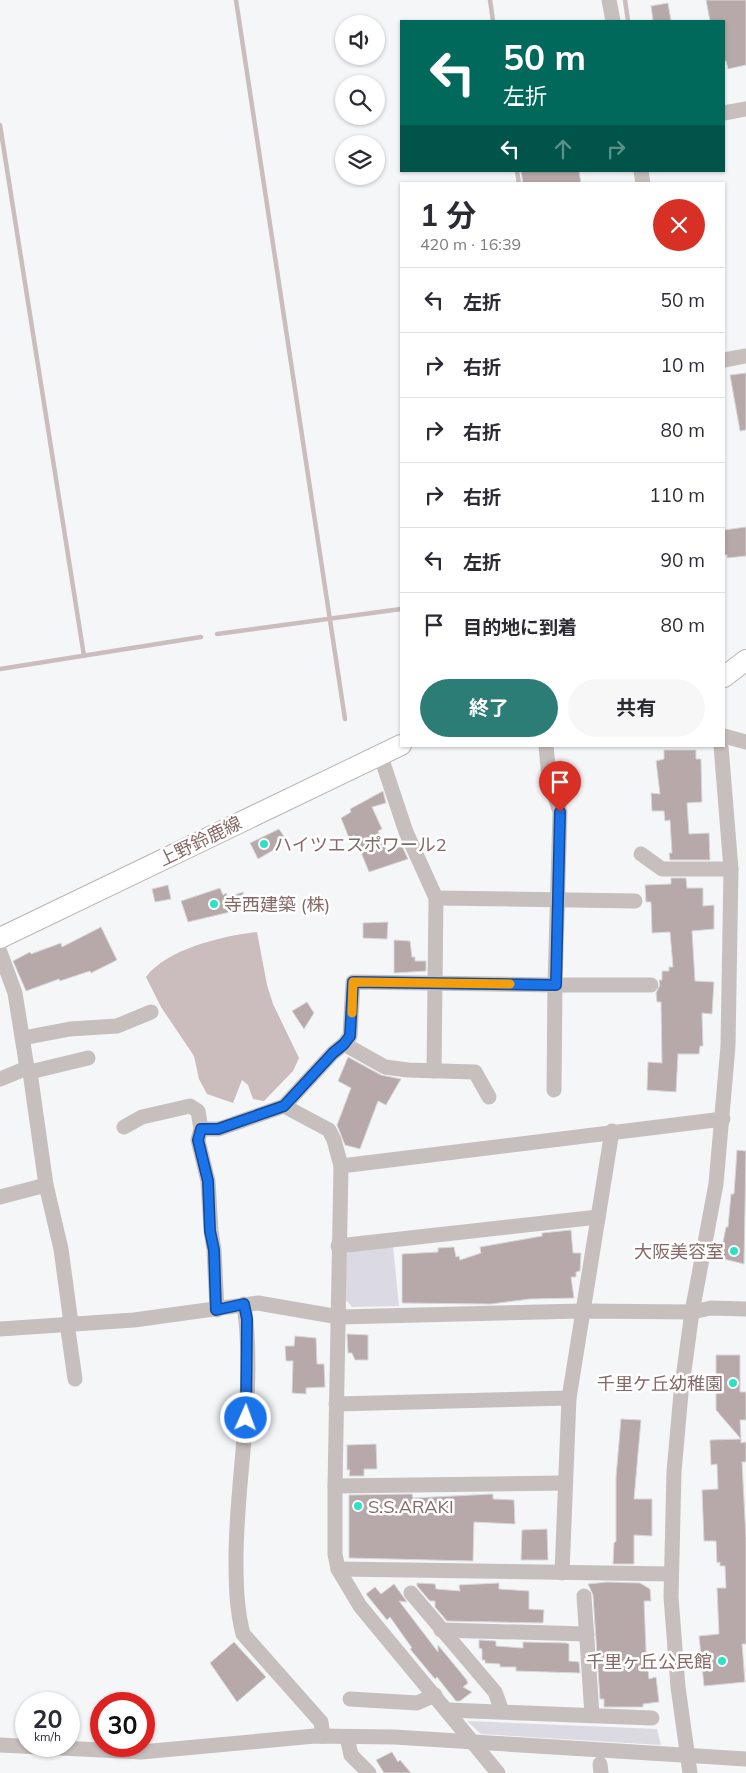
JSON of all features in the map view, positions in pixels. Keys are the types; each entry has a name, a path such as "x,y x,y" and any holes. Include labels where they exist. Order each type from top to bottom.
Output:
{"main road":[{"path":"725,676 746,660"},
{"name":"上野鈴鹿線","path":"0,938 400,745"}],"street":[{"path":"609,0 613,20"},
{"path":"725,113 746,109"},
{"path":"725,360 746,356"},
{"path":"725,736 746,742"},
{"path":"546,747 549,778 560,812 554,1090"},
{"path":"690,1773 678,1686 671,1574 674,1472 681,1393 692,1312 716,1184 728,1046 731,968 731,869 721,747"},
{"path":"380,754 406,832 436,898 434,1071"},
{"path":"641,854 662,869 731,869"},
{"path":"436,898 635,901"},
{"path":"0,952 15,993 46,1185 61,1249 75,1379"},
{"path":"731,968 746,968"},
{"path":"201,1129 218,1129 284,1106 350,1036 353,982 651,985"},
{"path":"23,1038 70,1029 117,1026 151,1012"},
{"path":"344,1044 386,1067 408,1070 475,1072 489,1097"},
{"path":"0,1079 28,1070 88,1058"},
{"path":"124,1127 142,1117 190,1106 198,1111 201,1129 198,1140 208,1181 210,1231 214,1250 216,1310"},
{"path":"284,1106 329,1130 334,1140 341,1166 335,1486 335,1554 338,1569 360,1606 435,1695 493,1772"},
{"path":"341,1166 612,1131 723,1119"},
{"path":"562,1573 564,1483 569,1398 612,1131"},
{"path":"0,1197 46,1185"},
{"path":"338,1246 598,1217"},
{"path":"0,1329 134,1320 258,1303 339,1317 583,1311 692,1312 711,1308 746,1309"},
{"path":"244,1304 247,1319 247,1399 236,1514 236,1600 239,1619 242,1634 321,1722 323,1736"},
{"path":"336,1404 569,1398"},
{"path":"335,1486 564,1483"},
{"path":"338,1569 671,1574"},
{"path":"411,1593 495,1692 502,1711"},
{"path":"584,1596 592,1715"},
{"path":"441,1630 587,1634"},
{"path":"350,1699 417,1702 435,1695"},
{"path":"447,1710 652,1718"},
{"path":"0,1745 141,1752 323,1736 394,1736 688,1757 746,1759"},
{"path":"347,1736 351,1755 369,1773"}],"shaded area":[{"path":"257,932 267,985 273,1004 299,1058 293,1071 264,1101 253,1099 248,1085 242,1080 233,1103 207,1094 199,1079 194,1056 161,1007 146,977 155,967 181,952 212,941"},
{"path":"393,1246 399,1306 352,1307 345,1299 345,1255 353,1250"},
{"path":"467,1721 657,1729 661,1745 481,1734"}],"building":[{"path":"706,0 746,0 746,65 728,69 725,61 725,20 710,20"},
{"path":"668,3 671,20 653,20 651,6"},
{"path":"521,172 579,172 581,182 523,182"},
{"path":"746,373 746,430 740,431 730,375"},
{"path":"746,527 746,556 727,558 727,555 725,555 725,530"},
{"path":"664,750 696,750 696,759 701,759 702,802 687,803 689,834 709,833 710,860 670,860 669,853 672,853 670,820 665,821 664,811 652,811 651,793 660,794 656,761 664,759"},
{"path":"383,791 386,803 372,807 382,829 378,831 387,852 402,846 408,859 369,872 354,835 349,838 341,818 351,812 350,809"},
{"name":"ハイツエスポワール2","path":"279,829 285,838 276,844 277,848 258,859 250,843"},
{"path":"671,878 686,878 687,888 703,888 703,906 714,905 714,929 692,931 695,981 714,982 712,1014 702,1013 703,1046 700,1046 699,1054 678,1054 676,1092 647,1090 648,1062 662,1063 661,1002 657,1002 656,993 660,985 659,980 662,980 662,971 669,971 669,967 673,967 670,932 652,933 651,902 646,902 645,885 671,884"},
{"path":"168,885 171,899 155,902 152,889"},
{"name":"寺西建築 (株)","path":"220,888 223,895 226,893 228,897 243,892 247,908 188,922 181,901"},
{"path":"388,922 387,939 363,938 363,923"},
{"path":"101,927 117,960 91,973 90,971 60,981 59,979 26,991 13,961 30,952 31,954 61,943 62,947"},
{"path":"394,940 410,941 412,957 415,957 415,961 426,961 426,971 394,973"},
{"path":"307,1002 314,1013 304,1029 292,1011"},
{"path":"348,1057 381,1075 401,1079 386,1105 378,1101 360,1149 345,1145 337,1125 351,1088 338,1081"},
{"path":"737,1150 746,1151 744,1264 720,1258 726,1227 728,1227 731,1194 734,1194"},
{"path":"571,1230 573,1253 581,1253 580,1271 576,1272 576,1277 571,1277 574,1298 530,1299 491,1304 402,1303 402,1254 438,1252 438,1248 454,1247 456,1257 459,1256 460,1260 481,1253 480,1247 542,1236 542,1233"},
{"path":"347,1334 368,1335 368,1360 355,1360 352,1353 348,1353"},
{"path":"295,1336 316,1338 317,1364 324,1364 325,1387 306,1388 306,1394 292,1393 293,1361 286,1361 285,1346 294,1346"},
{"path":"716,1355 740,1355 740,1392 746,1392 746,1420 740,1420 741,1439 716,1410"},
{"path":"621,1419 641,1420 634,1499 652,1499 652,1536 634,1535 634,1564 613,1564 614,1543 616,1541 616,1477"},
{"path":"741,1439 741,1443 746,1442 746,1462 742,1462 746,1538 746,1644 742,1644 745,1682 704,1686 699,1636 719,1634 717,1588 726,1588 725,1566 720,1566 720,1562 717,1563 716,1541 704,1541 702,1490 718,1489 717,1464 711,1465 710,1440"},
{"path":"376,1444 377,1469 364,1469 364,1476 349,1476 350,1470 347,1470 347,1445"},
{"path":"412,1494 413,1498 493,1494 493,1499 514,1500 515,1524 474,1522 473,1561 349,1558 349,1495"},
{"path":"547,1529 548,1560 521,1560 522,1530"},
{"path":"607,1582 640,1583 650,1589 651,1601 644,1601 646,1650 649,1679 656,1677 659,1702 643,1704 643,1707 604,1707 604,1699 600,1699 593,1595 588,1584"},
{"path":"417,1583 435,1584 436,1589 460,1591 459,1585 499,1583 499,1589 529,1591 529,1609 544,1610 543,1623 447,1621 435,1607 435,1601 430,1601 417,1586"},
{"path":"394,1584 407,1602 399,1601 438,1652 438,1645 466,1679 468,1683 463,1687 472,1692 460,1701 456,1701 437,1677 435,1679 410,1649 412,1648 390,1617 387,1620 366,1594 375,1587 381,1594"},
{"path":"479,1640 496,1641 496,1646 523,1648 523,1642 566,1643 569,1644 569,1661 579,1662 580,1673 516,1671 516,1667 500,1667 500,1664 485,1663 485,1660 482,1660 482,1649 479,1648"},
{"path":"234,1642 266,1677 237,1702 210,1663"},
{"path":"392,1752 398,1762 400,1760 411,1773 384,1773 376,1760"}],"waterway":[{"path":"236,0 345,719"},
{"path":"490,0 493,20"},
{"path":"625,0 628,20"},
{"path":"0,125 84,656"},
{"path":"517,172 519,182"},
{"path":"217,634 400,609"},
{"path":"0,669 201,637"}],"slow traffic":[{"path":"352,1013 353,982 510,984"}],"place":[{"name":"ハイツエスポワール2","path":"264,844"},
{"name":"寺西建築 (株)","path":"214,904"},
{"name":"大阪美容室","path":"734,1251"},
{"name":"千里ケ丘幼稚園","path":"733,1383"},
{"name":"S.S.ARAKI","path":"358,1506"},
{"name":"千里ヶ丘公民館","path":"722,1661"}],"route":[{"path":"246,1418 247,1319 244,1304 216,1310 214,1250 210,1231 208,1181 198,1140 201,1129 218,1129 273,1112 284,1106 350,1036 353,982 556,985 560,812"}]}
